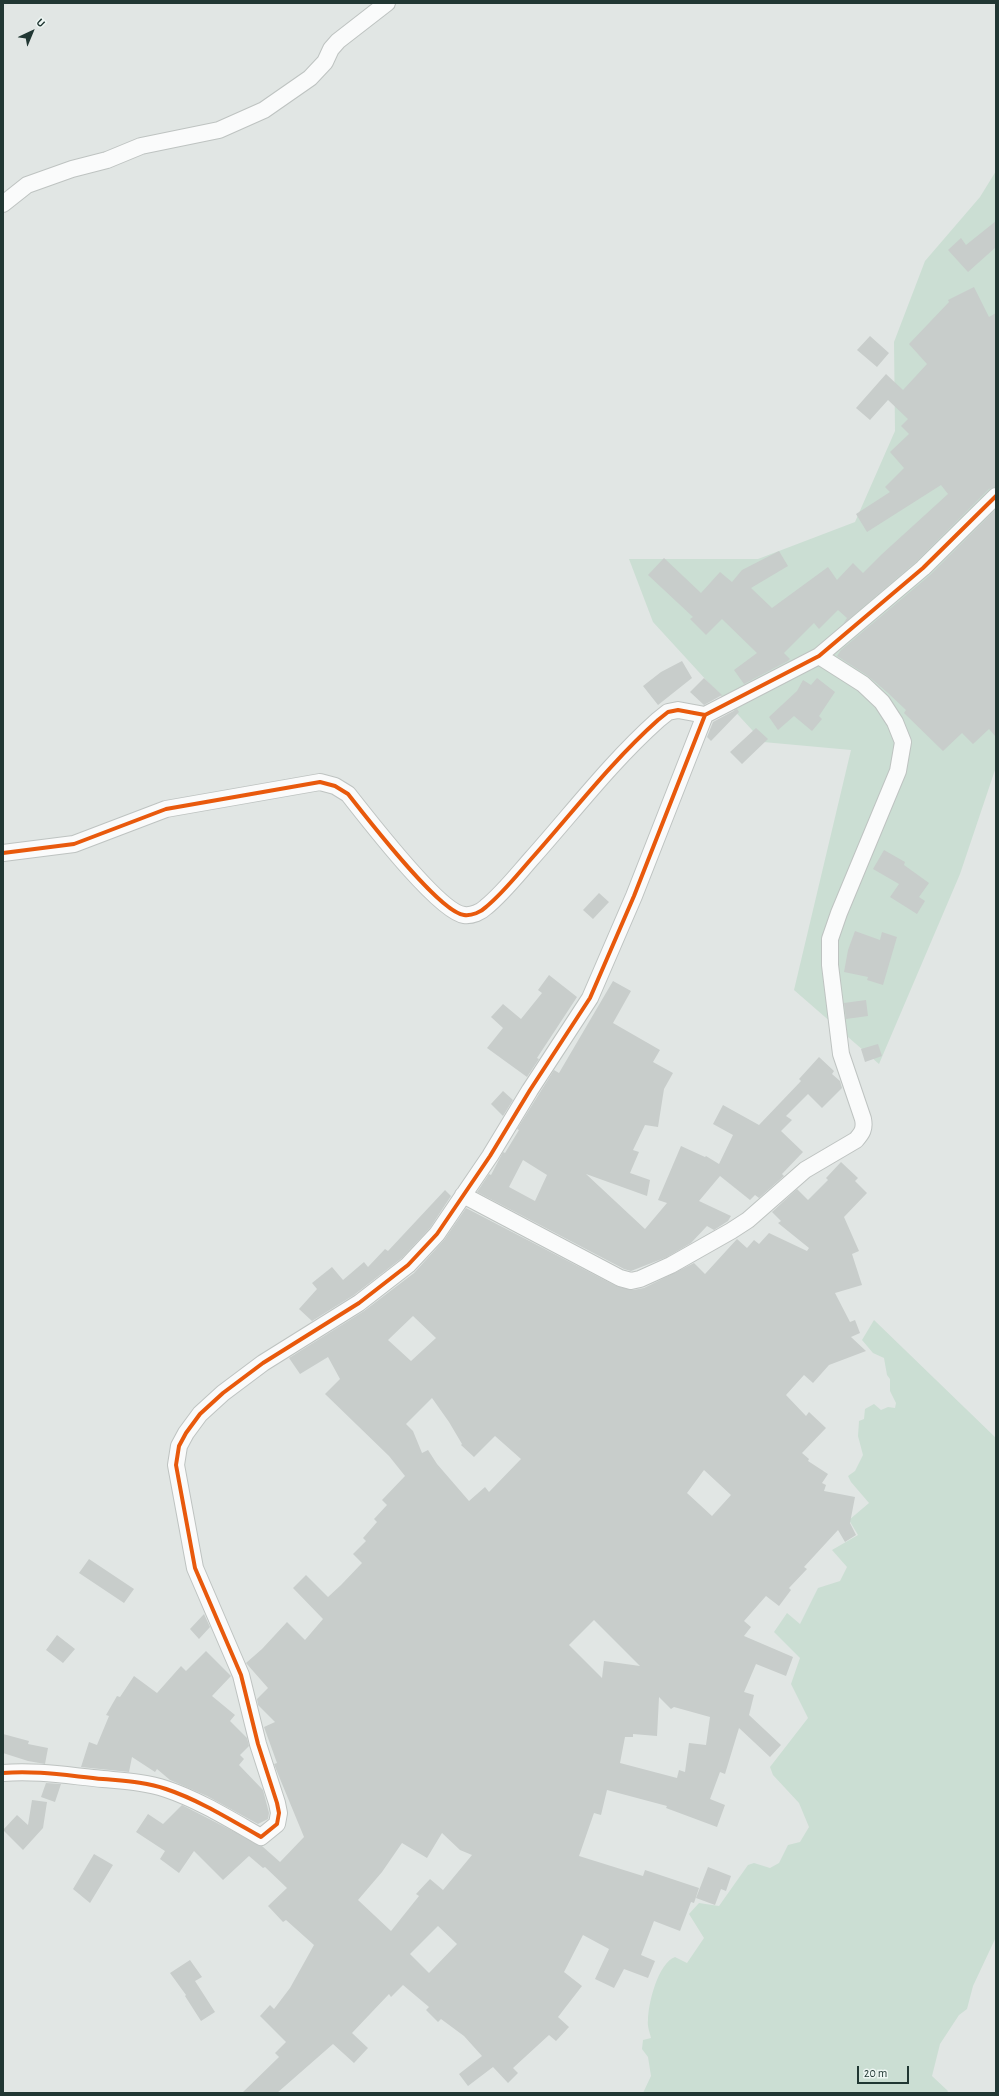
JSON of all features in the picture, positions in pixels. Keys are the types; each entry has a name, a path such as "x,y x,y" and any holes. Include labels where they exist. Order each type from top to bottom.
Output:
{"street":[{"path":"3,204 27,185 72,169 107,160 141,146 219,130 264,110 310,78 324,62 331,49 338,41 387,3"},
{"path":"3,853 74,844 166,809 320,782 335,786 348,794 426,888 454,911 464,915 475,914 496,899 554,833 595,783 658,720 668,712 678,710 705,715 819,656 923,568 996,496"},
{"path":"463,1195 620,1278 635,1280 671,1265 748,1220 805,1170 856,1140 862,1133 864,1127 863,1119 841,1054 830,965 830,939 839,912 898,771 903,742 895,722 882,702 863,684 819,656"},
{"path":"3,1773 21,1772 62,1775 132,1782 165,1788 185,1796 261,1837 277,1824 279,1812 277,1803 258,1744 241,1675 195,1568 176,1465 179,1446 186,1433 200,1414 223,1393 263,1363 291,1347 359,1303 408,1265 437,1234 590,998 634,896 705,715"}],"green space":[{"path":"996,171 996,767 960,874 879,1064 794,990 851,750 763,742 653,622 629,559 758,559 855,522 895,431 894,342 925,261 980,197"},
{"path":"874,1320 996,1438 996,1937 973,1986 967,2009 959,2015 940,2044 932,2076 948,2091 947,2093 643,2093 651,2076 648,2057 642,2049 643,2040 651,2038 648,2025 648,2013 655,1985 659,1975 669,1961 675,1957 687,1963 704,1938 689,1914 699,1903 719,1906 748,1865 754,1863 770,1868 779,1863 788,1845 800,1842 809,1827 799,1803 773,1775 770,1767 808,1718 791,1684 800,1658 774,1632 787,1613 800,1624 818,1588 840,1581 847,1567 832,1550 858,1535 849,1520 869,1503 851,1482 848,1476 855,1471 863,1455 858,1436 859,1421 864,1419 865,1409 874,1404 881,1410 888,1407 895,1408 896,1403 890,1391 890,1379 887,1375 884,1358 873,1353 862,1340"}],"building":[{"path":"996,221 996,247 968,272 948,250 961,238 966,245"},
{"path":"974,287 989,317 996,313 996,487 989,489 917,561 843,624 847,618 838,610 819,629 814,623 784,653 790,659 788,661 744,684 734,670 757,653 722,619 706,635 690,619 693,617 648,575 664,558 701,593 720,572 732,582 742,570 779,551 788,566 751,588 772,608 828,567 837,580 853,563 863,573 948,494 941,485 867,532 856,514 890,492 885,487 904,468 890,452 909,434 901,426 908,419 888,400 870,420 856,408 886,374 903,390 927,364 909,344 949,302 948,300"},
{"path":"870,336 889,353 877,367 857,350"},
{"path":"996,509 996,737 989,729 973,744 962,733 943,751 904,713 906,710 888,693 868,676 837,656 841,650 930,575"},
{"path":"682,661 692,678 658,705 643,686 661,672"},
{"path":"704,678 722,695 704,705 690,692"},
{"path":"817,678 835,692 819,716 822,719 812,731 794,716 778,730 769,717 797,691 803,680 811,685"},
{"path":"737,709 739,712 711,741 707,737 713,722"},
{"path":"756,728 768,739 742,764 730,752"},
{"path":"884,850 905,862 904,865 929,883 919,897 925,901 917,914 890,897 899,884 873,869"},
{"path":"599,893 609,902 593,919 583,910"},
{"path":"855,931 880,940 882,932 897,937 883,985 867,980 868,977 844,972 848,950"},
{"path":"549,975 577,997 537,1058 539,1059 527,1077 487,1048 503,1028 491,1017 503,1004 521,1019 542,993 538,990"},
{"path":"613,981 631,991 613,1023 660,1050 653,1062 673,1073 664,1089 658,1127 645,1125 633,1150 639,1152 630,1173 650,1180 647,1196 586,1174 645,1229 667,1203 658,1200 681,1146 705,1157 706,1156 719,1164 733,1135 713,1124 723,1105 759,1125 801,1081 799,1079 819,1057 834,1071 832,1074 840,1081 842,1088 822,1108 808,1094 786,1116 792,1120 781,1131 803,1152 782,1174 784,1176 759,1198 755,1195 750,1200 720,1176 699,1201 731,1216 728,1221 714,1230 707,1226 691,1243 667,1257 631,1271 624,1269 477,1192 489,1174 491,1175 503,1152 505,1153 519,1130 517,1129 554,1070 559,1073","holes":["523,1160 547,1175 535,1201 509,1187"]},
{"path":"866,1000 868,1016 846,1019 844,1003"},
{"path":"878,1044 882,1056 865,1062 861,1049"},
{"path":"503,1091 513,1100 503,1116 491,1104"},
{"path":"841,1162 858,1178 855,1181 867,1193 844,1217 859,1251 852,1254 862,1285 835,1293 850,1322 855,1320 860,1333 851,1337 866,1351 829,1365 813,1383 804,1375 786,1395 806,1416 809,1412 826,1428 802,1453 809,1459 808,1461 828,1474 822,1483 826,1485 824,1491 855,1497 850,1523 856,1535 845,1542 838,1530 804,1567 807,1569 789,1588 791,1590 779,1606 766,1596 744,1621 751,1627 744,1636 793,1657 786,1676 756,1664 744,1692 754,1695 749,1715 781,1745 770,1757 739,1728 725,1774 720,1772 710,1799 725,1805 717,1827 666,1808 667,1806 607,1790 601,1815 594,1813 579,1856 643,1876 645,1870 699,1888 694,1903 691,1902 680,1931 654,1921 641,1955 655,1961 648,1978 624,1969 614,1988 595,1979 609,1949 583,1935 564,1972 582,1986 558,2017 569,2027 556,2041 549,2035 513,2068 518,2073 508,2083 493,2067 468,2086 459,2074 482,2056 464,2036 441,2019 438,2022 426,2010 429,2007 403,1985 391,1997 389,1994 352,2033 368,2048 354,2063 333,2044 277,2093 242,2093 279,2057 275,2053 286,2042 260,2016 270,2005 274,2009 290,1988 314,1945 286,1920 283,1922 268,1906 287,1888 265,1867 263,1868 249,1856 223,1880 194,1851 179,1873 160,1859 165,1851 136,1832 148,1814 163,1824 182,1805 262,1846 280,1862 304,1837 274,1764 277,1763 264,1727 275,1722 258,1705 257,1699 268,1688 246,1663 262,1649 287,1622 305,1640 323,1619 293,1588 306,1575 328,1597 341,1585 362,1563 353,1554 366,1541 363,1538 377,1522 374,1519 387,1505 382,1500 405,1476 389,1456 325,1394 340,1379 328,1357 300,1374 289,1358 364,1311 414,1273 444,1240 466,1208 616,1286 633,1290 644,1288 694,1263 705,1274 737,1239 747,1248 754,1240 759,1244 769,1233 807,1251 809,1248 778,1223 781,1221 772,1212 797,1189 808,1200 828,1180 826,1178","holes":["413,1316 436,1338 411,1361 388,1340","432,1398 449,1422 462,1444 461,1445 474,1457 495,1436 521,1459 489,1492 485,1487 469,1501 437,1464 428,1450 422,1453 413,1431 406,1424","704,1470 731,1495 712,1516 687,1493","594,1620 640,1666 604,1661 602,1678 569,1645","659,1697 671,1709 674,1707 710,1717 706,1745 689,1743 685,1772 679,1770 677,1778 620,1763 625,1737 633,1737 633,1734 657,1736","442,1833 460,1850 472,1855 443,1890 430,1879 416,1894 419,1896 391,1931 358,1900 382,1872 402,1843 427,1858","438,1926 457,1944 429,1973 410,1954"]},
{"path":"445,1190 451,1196 430,1228 402,1258 354,1295 312,1321 299,1309 317,1289 312,1283 332,1267 343,1280 364,1262 368,1267 385,1249 388,1251"},
{"path":"89,1559 134,1589 124,1603 79,1573"},
{"path":"204,1614 210,1627 199,1639 190,1629"},
{"path":"57,1635 75,1649 63,1663 46,1650"},
{"path":"206,1651 231,1676 212,1696 235,1715 230,1721 247,1738 249,1746 240,1755 244,1759 239,1765 263,1790 269,1813 268,1819 258,1824 207,1796 170,1780 157,1769 155,1772 132,1757 129,1772 81,1767 89,1742 97,1745 109,1716 106,1715 117,1696 120,1697 134,1676 157,1693 181,1666 186,1671"},
{"path":"3,1734 29,1741 28,1744 48,1748 45,1764 28,1761 3,1753"},
{"path":"46,1783 61,1784 55,1802 41,1797"},
{"path":"32,1800 47,1802 43,1828 23,1850 3,1830 17,1815 28,1825"},
{"path":"94,1854 113,1865 90,1903 73,1889"},
{"path":"708,1867 731,1876 726,1891 721,1889 715,1905 696,1898"},
{"path":"190,1960 202,1977 195,1981 215,2012 201,2021 185,1996 186,1995 170,1973"}],"cycle path":[{"path":"3,853 74,844 166,809 320,782 335,786 348,794 386,842 421,882 438,898 453,910 464,915 476,913 484,909 504,890 608,770 658,720 668,712 678,710 705,715 819,656 923,568 996,496"},
{"path":"3,1773 28,1772 53,1774 151,1785 178,1794 203,1805 261,1837 277,1824 279,1813 277,1803 258,1744 241,1675 195,1568 176,1465 179,1446 186,1433 200,1414 223,1393 263,1363 359,1303 408,1265 437,1234 490,1156 530,1090 590,998 634,896 705,715"}]}
